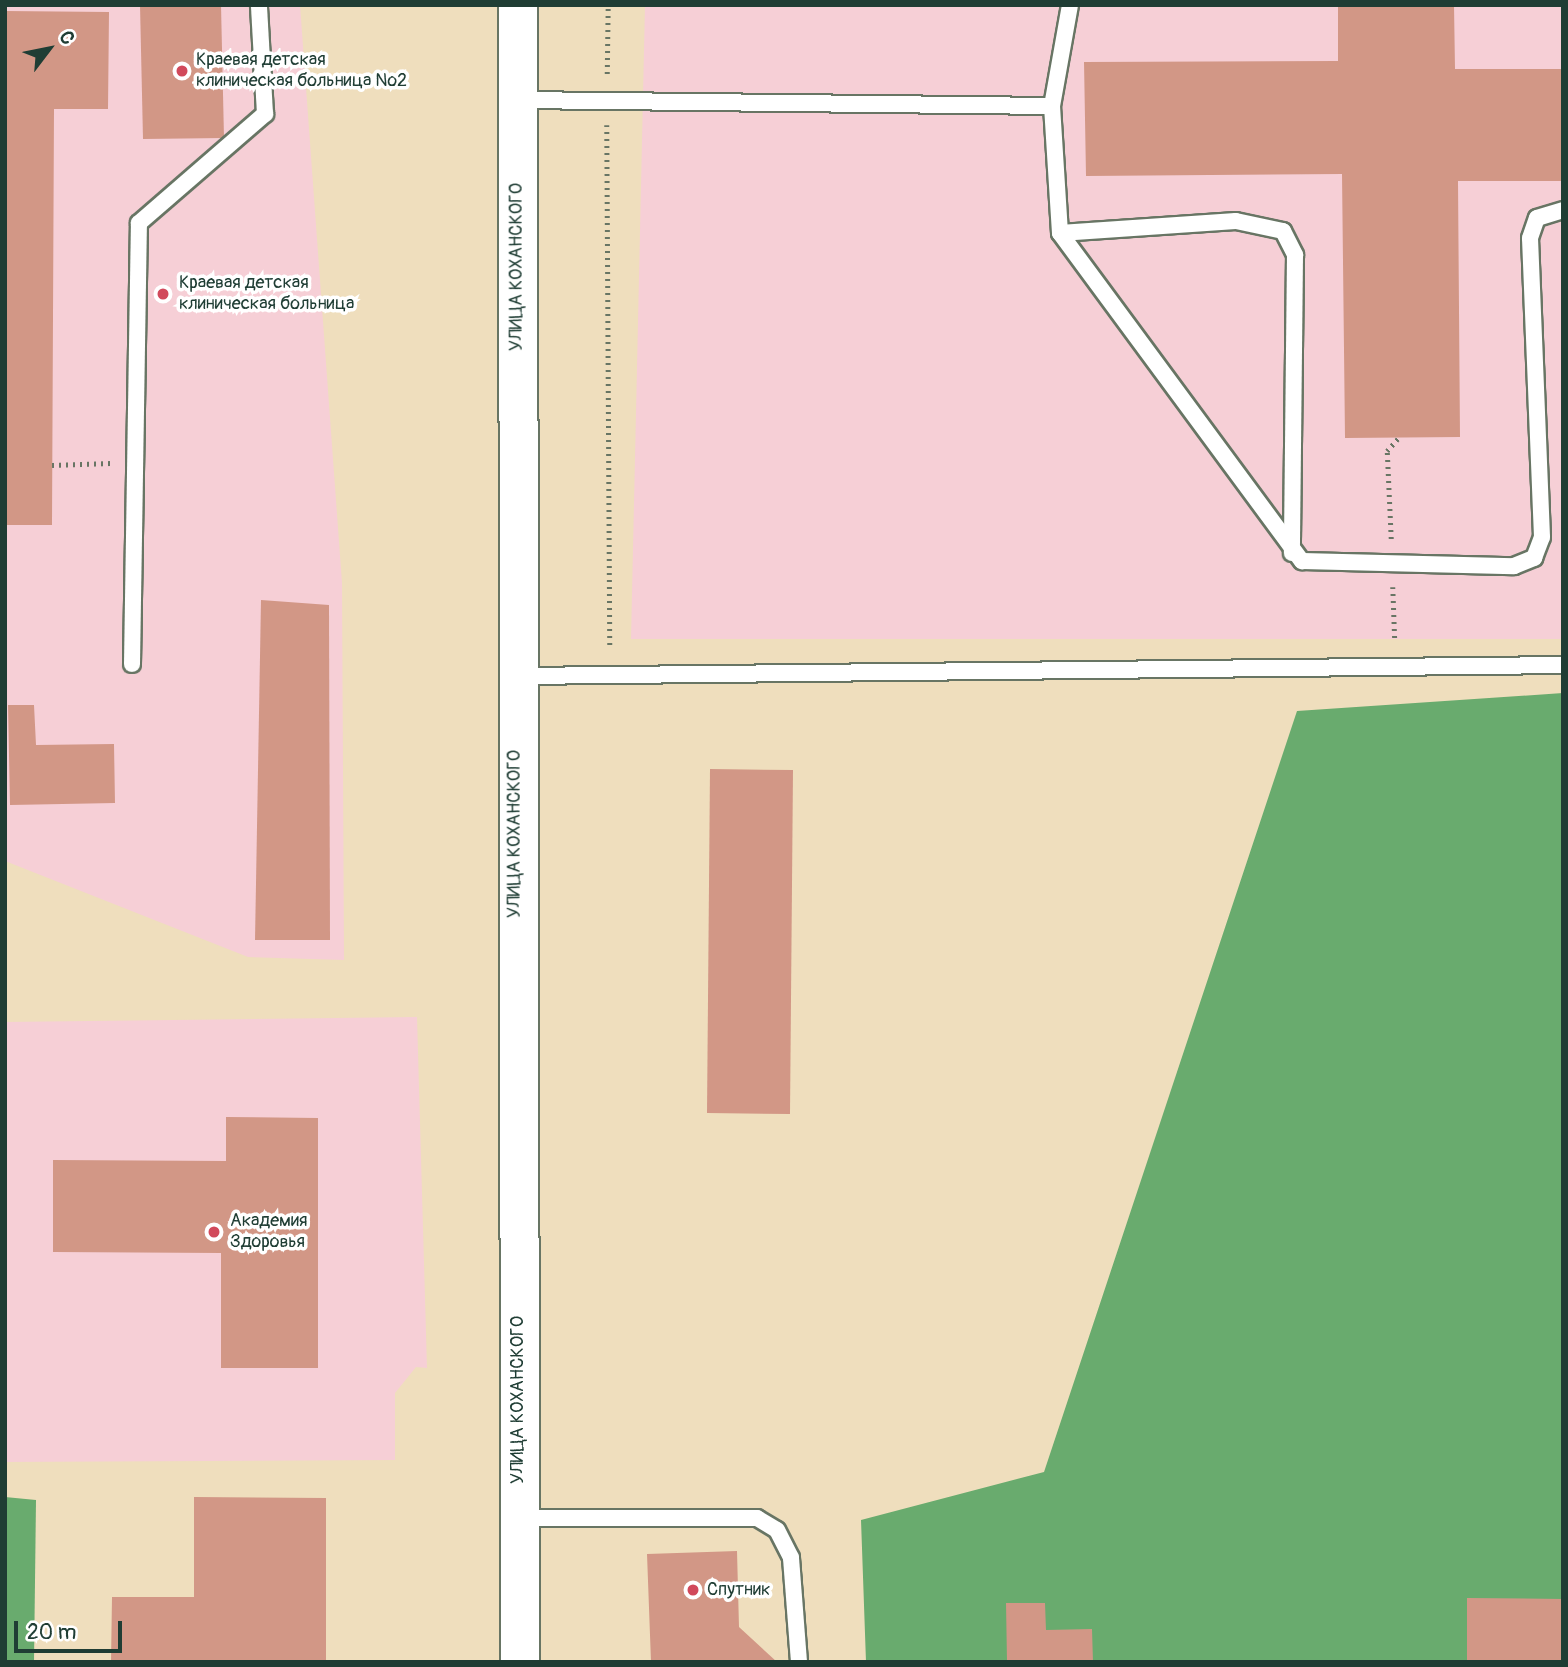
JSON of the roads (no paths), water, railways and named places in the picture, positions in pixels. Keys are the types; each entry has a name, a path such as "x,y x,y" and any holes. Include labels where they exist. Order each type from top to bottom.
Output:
{"street":[{"name":"УЛИЦА КОХАНСКОГО","path":"517,5 516,676 520,1662"}],"lane":[{"path":"132,664 139,223 265,114 259,5"},
{"path":"1070,5 1052,106 1060,233 1292,553 1314,565 1514,566 1534,558 1542,537 1530,238 1537,218 1563,210"},
{"path":"517,100 1052,106"},
{"path":"1060,233 1236,221 1283,231 1295,255 1292,553"},
{"path":"516,676 1563,665"},
{"path":"519,1518 757,1518 778,1530 791,1558 799,1662"}],"place":[{"name":"Краевая детская клиническая больница №2","path":"182,71"},
{"name":"Краевая детская клиническая больница","path":"163,294"},
{"name":"Академия Здоровья","path":"214,1232"},
{"name":"Спутник","path":"693,1590"}]}
